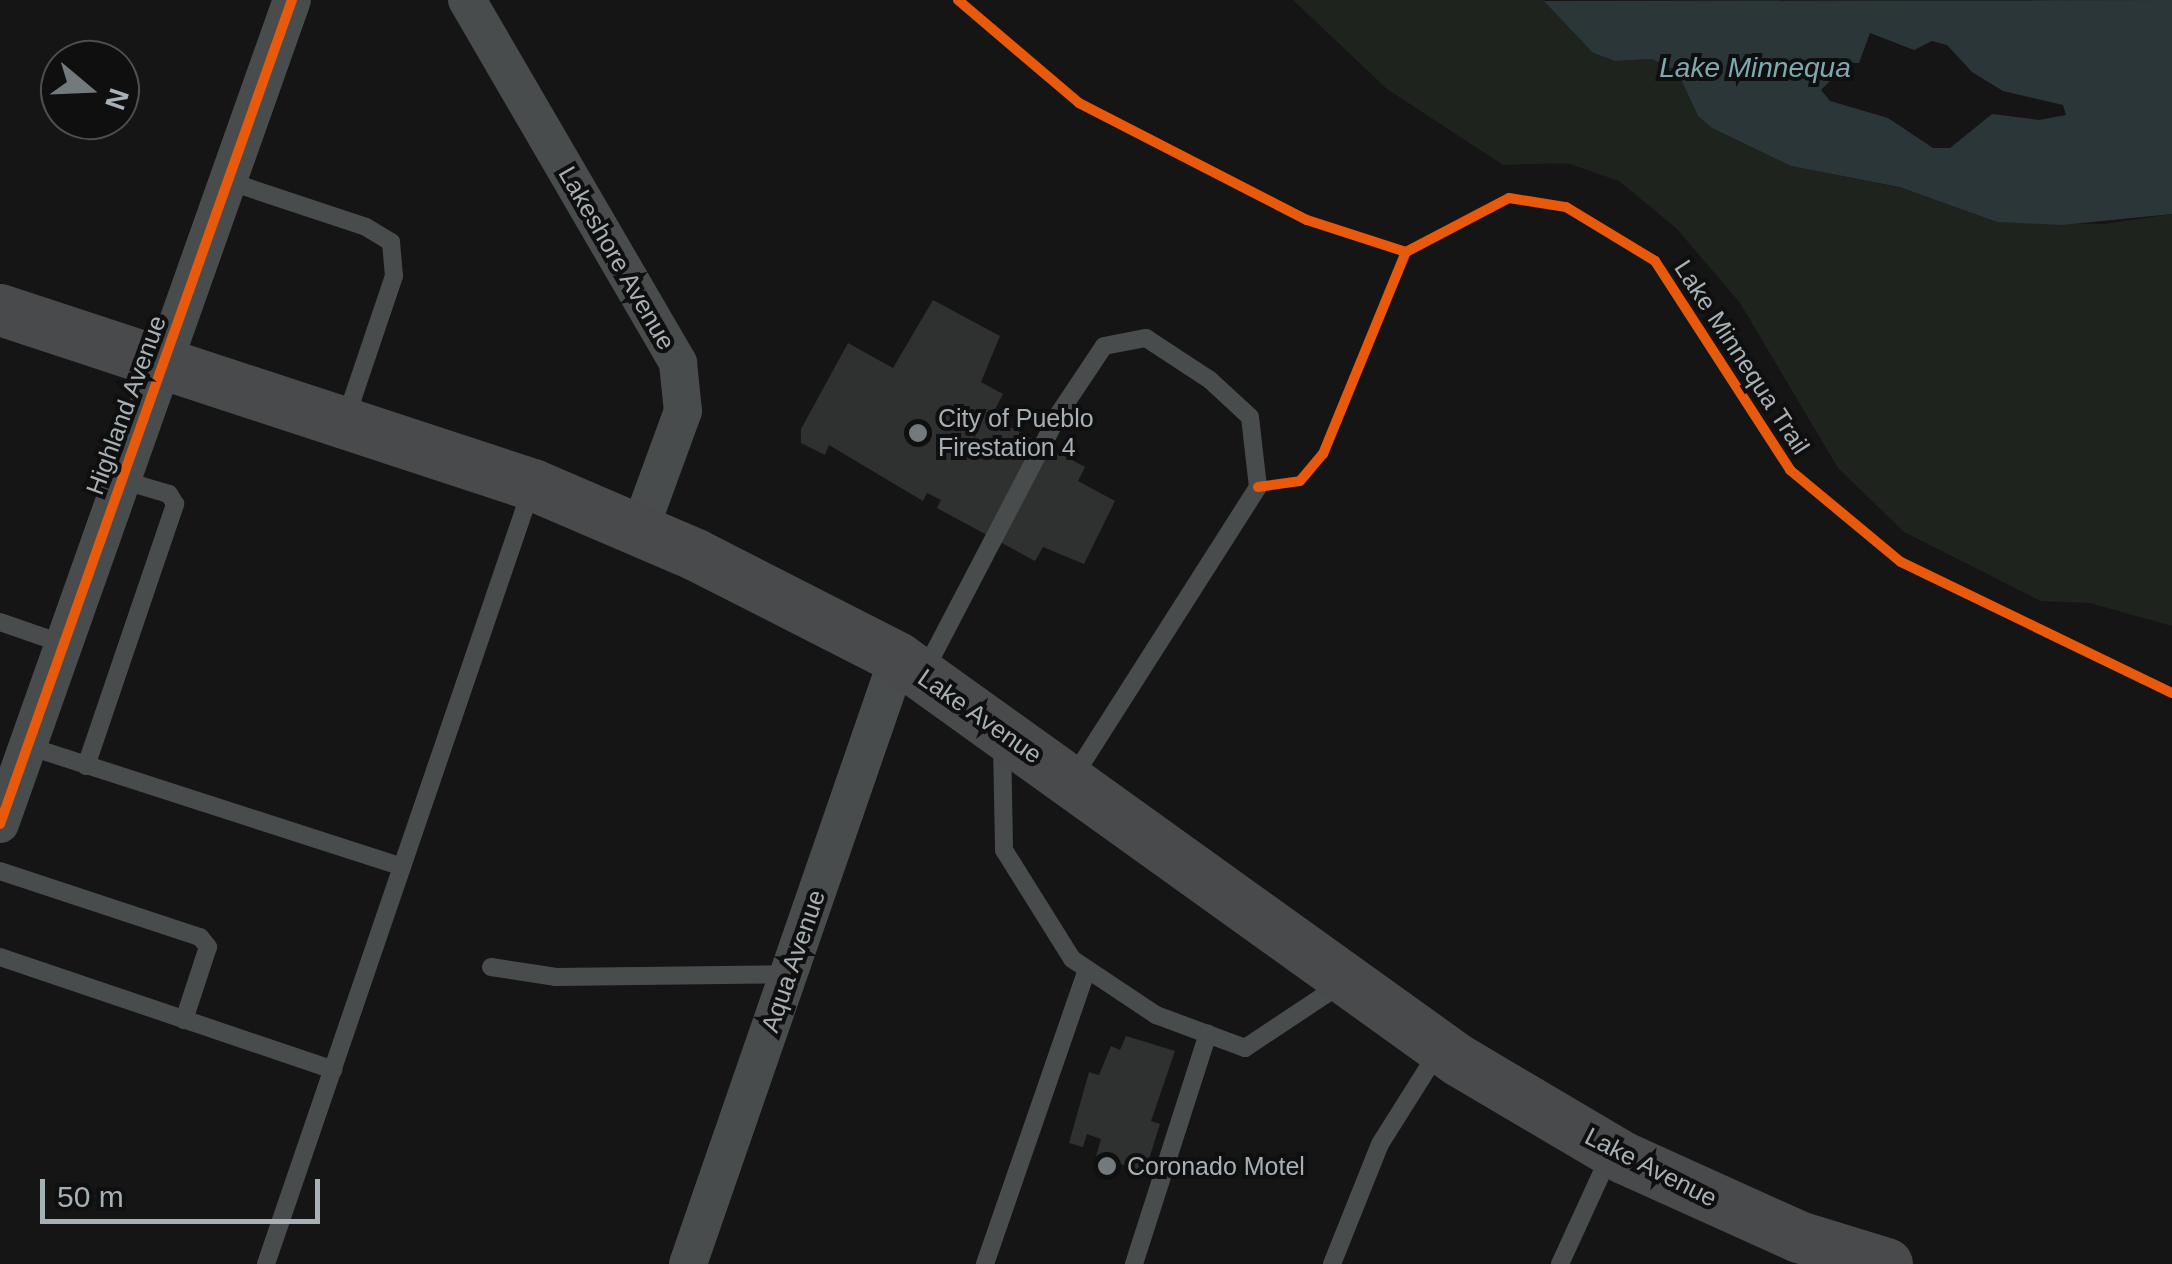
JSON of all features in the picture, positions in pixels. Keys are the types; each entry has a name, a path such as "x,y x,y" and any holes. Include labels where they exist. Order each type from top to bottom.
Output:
{"main road":[{"name":"Lake Avenue","path":"0,310 533,485 639,531 910,667 1441,1047 1612,1151 1798,1238 1887,1264"}],"street":[{"name":"Highland Avenue","path":"0,824 292,0"},
{"name":"Lakeshore Avenue","path":"467,0 678,363 683,411 639,531"},
{"name":"Aqua Avenue","path":"688,1264 789,974 910,667"}],"lane":[{"path":"228,180 366,227 391,242 394,276 345,423"},
{"path":"910,667 1060,412 1104,346 1146,338 1210,380 1250,417 1258,487 1071,781"},
{"path":"86,766 175,504 169,494 121,480"},
{"path":"266,1264 533,485"},
{"path":"0,622 64,644"},
{"path":"1002,732 1004,850 1072,959 1156,1015 1244,1048 1347,980"},
{"path":"28,746 402,867"},
{"path":"0,870 200,937 208,947 184,1020"},
{"path":"0,957 333,1070"},
{"path":"491,967 556,977 789,974"},
{"path":"985,1264 1086,968"},
{"path":"1134,1264 1208,1034"},
{"path":"1332,1264 1380,1144 1441,1047"},
{"path":"1560,1264 1612,1151"}],"shaded area":[{"path":"1293,0 1544,0 1593,53 1615,61 1652,59 1677,71 1698,116 1712,128 1791,166 1898,187 1997,222 2104,224 2172,214 2172,626 2090,603 2041,601 1904,532 1838,468 1740,303 1677,229 1619,181 1567,163 1503,165 1387,89"}],"water":[{"name":"Lake Minnequa","path":"2172,0 2172,214 2062,225 1997,222 1899,187 1791,166 1712,128 1698,116 1677,71 1652,59 1615,61 1593,53 1544,1","holes":["1870,33 1914,50 1932,41 1947,45 1972,72 2003,91 2063,105 2066,115 2039,120 1992,114 1950,148 1933,148 1888,118 1830,101 1821,90 1848,63 1859,63"]}],"building":[{"path":"933,300 1000,336 981,382 1003,394 991,417 1085,467 1078,481 1115,501 1084,564 1043,547 1035,561 937,508 941,500 927,493 923,501 829,445 825,455 801,443 801,429 848,343 893,368"},
{"path":"1126,1036 1175,1051 1151,1121 1160,1124 1145,1172 1096,1156 1101,1139 1087,1134 1083,1147 1069,1143 1089,1072 1099,1075 1111,1046 1120,1050"}],"cycle path":[{"path":"0,824 292,0"},
{"name":"Lake Minnequa Trail","path":"958,0 1079,103 1307,220 1406,252 1509,198 1566,207 1655,261 1790,470 1901,562 2172,693"},
{"path":"1258,487 1300,481 1323,454 1406,252"}],"place":[{"name":"City of Pueblo Firestation 4","path":"918,433"},
{"name":"Coronado Motel","path":"1107,1166"}]}
